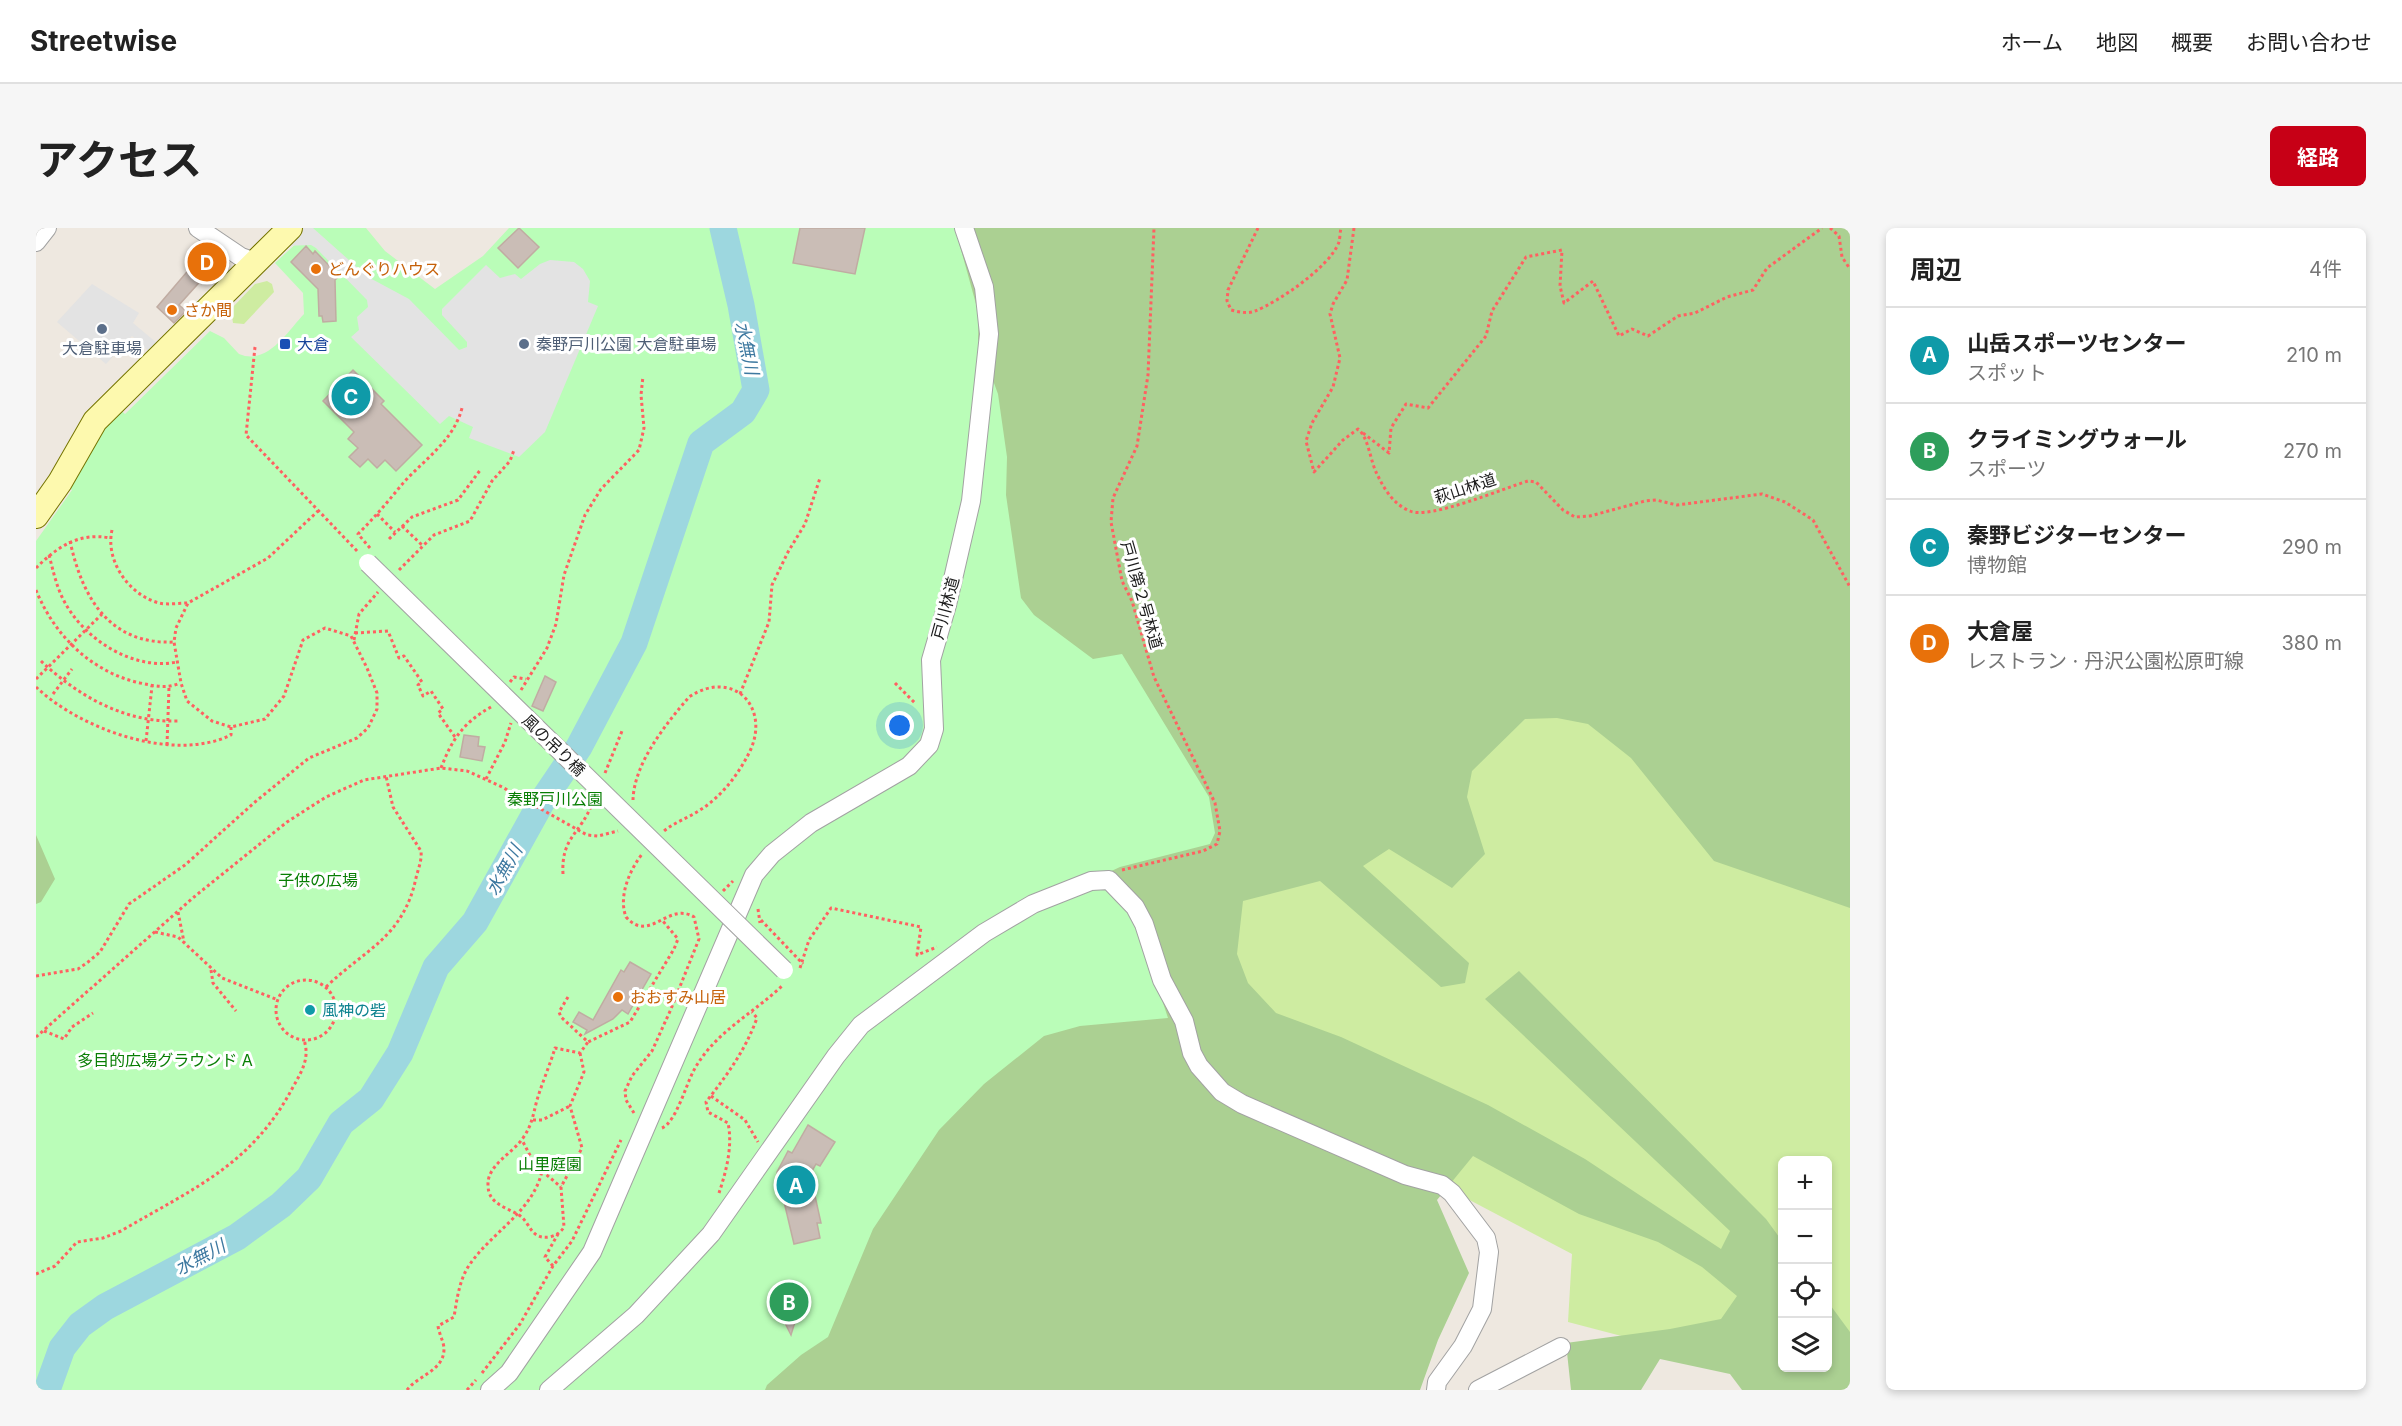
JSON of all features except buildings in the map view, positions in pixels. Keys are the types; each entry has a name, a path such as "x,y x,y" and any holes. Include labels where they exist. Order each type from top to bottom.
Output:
{"main road":[{"path":"36,516 60,483 95,421 290,228"}],"street":[{"path":"36,242 46,228"},
{"path":"198,228 241,257 255,262"},
{"name":"戸川林道","path":"490,1390 508,1372 592,1252 647,1124 748,906 754,875 772,854 811,823 909,766 928,744 934,729 931,660 947,605 970,501 989,334 984,287 964,228"},
{"name":"風の吊り橋","path":"366,560 788,974"},
{"path":"549,1390 636,1315 711,1234 836,1056 861,1025 984,933 1033,904 1091,881 1109,880 1135,907 1144,924 1162,980 1184,1021 1192,1053 1222,1092 1242,1104 1405,1175 1442,1185 1452,1193 1486,1238 1489,1252 1482,1309 1463,1346 1437,1382 1436,1390"},
{"path":"1478,1390 1561,1347"}],"path":[{"name":"戸川第２号林道","path":"1109,880 1115,872 1203,851 1217,844 1220,831 1215,803 1206,781 1154,677 1132,601 1122,581 1111,522 1113,498 1137,446 1148,375 1154,228"},
{"path":"1258,228 1228,290 1227,301 1231,310 1242,313 1254,311 1294,288 1313,273 1339,243 1341,228"},
{"path":"1354,228 1347,280 1330,314 1340,358 1333,387 1312,423 1306,441 1314,472 1353,430 1358,429 1389,453 1391,428 1406,404 1428,408 1486,336 1492,311 1526,257 1563,250 1560,286 1564,303 1593,281 1618,336 1632,329 1648,336 1678,316 1695,313 1727,297 1753,290 1767,268 1822,228"},
{"path":"1830,228 1839,236 1842,257 1850,269"},
{"path":"255,347 246,435 366,560 372,550 358,534 399,487 443,444 459,422 462,408"},
{"path":"519,694 526,679 547,648 556,624 564,575 585,515 601,489 639,450 644,428 643,376"},
{"name":"萩山林道","path":"1362,432 1370,461 1382,486 1398,505 1422,514 1528,481 1536,482 1563,510 1575,517 1590,516 1645,501 1656,500 1677,505 1762,494 1785,502 1813,520 1850,587"},
{"path":"392,577 422,545 434,536 470,521 492,480 510,461 514,450"},
{"path":"389,539 418,513 458,500 481,469"},
{"path":"740,694 769,622 772,585 788,552 806,524 820,478"},
{"path":"112,530 110,537 118,571 136,592 159,603 188,603 268,558 318,511"},
{"path":"377,514 396,532"},
{"path":"402,526 422,545"},
{"path":"36,568 49,555 70,541 83,536 110,537"},
{"path":"70,541 79,579 95,608 111,623 137,636 162,643 174,642"},
{"path":"49,555 63,600 86,630 122,655 158,664 177,662"},
{"path":"354,640 359,614 385,585"},
{"path":"36,590 48,616 71,645 106,670 129,680 152,685 169,687 181,683"},
{"path":"36,976 78,969 88,962 100,952 129,904 185,865 255,802 309,758 357,738 369,728 377,709 377,693 354,640 351,636 325,628 303,640 284,696 265,719 231,727 212,721 187,701 181,683 174,642 176,628 188,603"},
{"path":"36,679 102,614"},
{"path":"355,633 388,632 399,658 404,656 422,682 418,684 423,696 431,691 443,709 438,713 455,737"},
{"path":"41,661 62,682 110,708 147,718 178,721"},
{"path":"53,694 72,669"},
{"path":"506,689 513,677 526,679"},
{"path":"895,683 918,709"},
{"path":"146,741 152,685"},
{"path":"36,687 74,716 100,727 146,741 167,745 218,741 231,735 231,727"},
{"path":"167,745 169,687"},
{"path":"441,768 455,737 468,722 492,706"},
{"path":"486,779 505,742 513,713"},
{"path":"36,1037 178,912 287,822 349,786 386,776 441,768 466,771 486,779 559,820"},
{"path":"326,987 392,932 413,891 422,859 421,851 393,807 386,776"},
{"path":"748,906 803,964 809,940 831,908 921,927 917,955 930,950"},
{"path":"178,912 184,943"},
{"path":"553,1266 545,1257 566,1221 561,1187 582,1148 570,1106 584,1072 580,1053 588,1042 630,1022 646,998 678,939 662,920"},
{"path":"155,933 178,938 211,969 242,988 278,1000"},
{"path":"211,969 213,983 236,1011"},
{"path":"647,1124 658,1129 668,1126 699,1062 719,1039 752,1012 788,974"},
{"path":"308,979 326,987 336,1003 334,1021 322,1035 304,1040 287,1033 281,1026 276,1009 278,1000 282,991 298,980 308,979"},
{"path":"568,997 560,1012 561,1017 588,1042"},
{"path":"715,1203 725,1176 729,1131 728,1123 708,1112 706,1102 737,1063 757,1018 752,1012"},
{"path":"44,1030 64,1039 72,1027 93,1013"},
{"path":"36,1274 56,1266 77,1242 103,1238 122,1231 230,1167 273,1120 291,1090 307,1057 304,1040"},
{"path":"558,1234 539,1237 533,1234 520,1216 495,1202 488,1185 496,1165 522,1140 533,1120 555,1048 580,1053"},
{"path":"711,1096 745,1120 753,1129"},
{"path":"533,1120 542,1120 570,1106"},
{"path":"467,1390 493,1362 520,1324 553,1266 572,1241 622,1138"},
{"path":"522,1140 533,1161 561,1187"},
{"path":"407,1390 417,1378 433,1371 441,1361 444,1346 438,1326 454,1317 457,1296 468,1267 530,1200 542,1171"}],"green space":[{"name":"秦野戸川公園","path":"313,228 366,228 385,251 435,289 483,256 509,228 955,228 979,315 978,339 998,394 1007,457 1006,495 1021,598 1034,615 1093,659 1122,654 1209,797 1215,833 1210,844 1120,867 1105,874 1138,927 1168,1018 1080,1026 1044,1036 984,1084 939,1130 873,1229 828,1337 801,1355 767,1385 765,1390 36,1390 36,904 41,902 55,879 36,835 36,541 72,490 66,485 117,407 125,414 210,331 224,338 239,354 249,356 267,351 291,330 304,314 303,293 275,263"},
{"path":"575,228 1850,228 1850,908 1714,861 1631,758 1588,724 1557,718 1525,719 1472,771 1467,797 1485,854 1452,888 1389,849 1363,866 1469,963 1465,983 1441,987 1320,881 1243,901 1237,954 1248,983 1276,1013 1341,1037 1488,1105 1585,1159 1721,1249 1730,1231 1485,999 1519,971 1766,1219 1778,1236 1778,1372 1832,1372 1832,1307 1850,1332 1850,1390 1742,1390 1730,1374 1660,1359 1641,1390 1571,1390 1566,1343 1670,1329 1721,1319 1737,1296 1702,1267 1658,1242 1579,1214 1473,1156 1437,1200 1469,1273 1438,1340 1420,1390 747,1390 36,964 36,804"},
{"path":"267,281 272,284 274,292 244,324 233,323 231,309 255,284"},
{"path":"1552,685 1850,859 1850,1377 1832,1368 1832,1156 1778,1156 1778,1356 1652,1344 1568,1322 1572,1254 1367,1146 1236,1084 1237,883 1492,712"}],"shaded area":[{"name":"秦野戸川公園 大倉駐車場","path":"302,228 313,228 368,277 409,299 459,350 467,347 467,342 442,315 442,309 486,265 500,278 515,274 521,279 540,264 550,260 574,262 583,269 590,281 588,302 598,306 545,432 519,457 469,438 473,427 449,416 440,424 351,337 359,330 357,317 368,307 367,300 316,248 311,245 282,246"},
{"name":"大倉駐車場","path":"92,284 139,313 133,323 158,344 151,353 132,336 106,364 57,322"}],"waterway":[{"name":"水無川","path":"47,1390 62,1348 80,1325 105,1307 237,1237 281,1205 309,1178 341,1123 371,1099 400,1053 436,967 475,922 541,803 579,747 634,643 701,443 743,412 756,390 741,305 723,228"}],"place":[{"name":"大倉屋","path":"207,262"},
{"name":"どんぐりハウス","path":"316,269"},
{"name":"さか間","path":"172,310"},
{"name":"大倉駐車場","path":"102,329"},
{"name":"大倉","path":"285,344"},
{"name":"秦野戸川公園 大倉駐車場","path":"524,344"},
{"name":"秦野ビジターセンター","path":"351,396"},
{"name":"おおすみ山居","path":"618,997"},
{"name":"風神の砦","path":"310,1010"},
{"name":"山岳スポーツセンター","path":"796,1185"},
{"name":"クライミングウォール","path":"789,1302"}],"park label":[{"name":"子供の広場","path":"318,880"},
{"name":"多目的広場グラウンド A","path":"165,1060"},
{"name":"山里庭園","path":"550,1164"}]}
